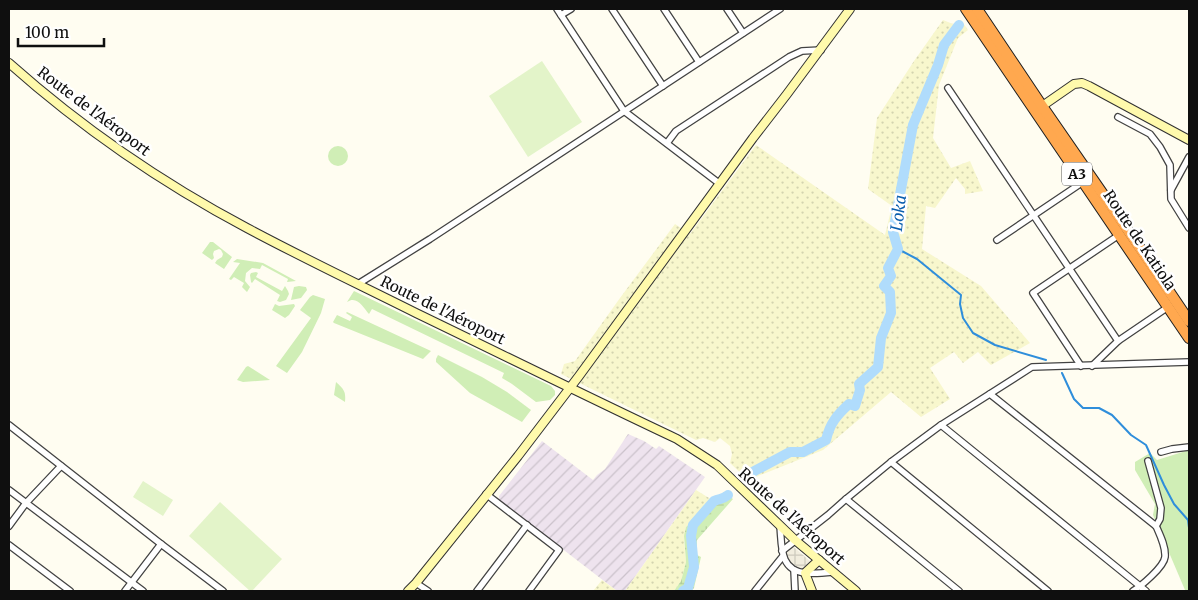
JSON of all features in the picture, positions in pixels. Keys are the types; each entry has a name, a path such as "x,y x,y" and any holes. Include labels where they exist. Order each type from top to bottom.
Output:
{"highway":[{"name":"Route de Katiola","path":"966,9 1129,232 1189,321"},
{"name":"Route de Katiola","path":"976,9 1083,182 1189,338"}],"main road":[{"path":"408,591 518,456 570,388 850,9"},
{"name":"Route de l'Aéroport","path":"9,63 114,146 167,181 246,228 677,439 716,465 795,540 856,591"},
{"path":"1038,108 1074,84 1082,83 1189,140"},
{"path":"812,591 805,573 819,560"}],"street":[{"path":"557,9 624,112 720,184"},
{"path":"561,15 571,9"},
{"path":"612,9 663,86"},
{"path":"664,9 699,62"},
{"path":"727,9 742,33"},
{"path":"358,284 430,239 780,9"},
{"path":"667,143 676,131 779,63 802,51 821,50"},
{"path":"948,88 1118,342"},
{"path":"1118,117 1150,134 1160,147 1170,165 1172,202 1189,228"},
{"path":"1170,192 1189,157"},
{"path":"997,240 1083,182"},
{"path":"1081,366 1033,293 1119,235"},
{"path":"1092,366 1118,342 1168,307"},
{"path":"756,591 782,554 795,540 891,462 941,425 1032,368 1189,362"},
{"path":"990,394 1156,526 1165,558 1160,567 1140,587 1133,591"},
{"path":"9,425 224,591"},
{"path":"941,425 1146,591"},
{"path":"1161,452 1189,447"},
{"path":"1148,460 1161,508 1160,520 1156,526"},
{"path":"891,462 1048,591"},
{"path":"9,526 26,503 61,466"},
{"path":"9,490 143,591"},
{"path":"486,494 559,550 529,591"},
{"path":"846,499 958,591"},
{"path":"477,591 527,525"},
{"path":"780,526 782,554 786,563 794,570 805,573 833,572"},
{"path":"125,591 161,544"},
{"path":"9,545 70,591"},
{"path":"794,570 795,591"},
{"path":"416,583 428,591"}],"shaded area":[{"path":"628,434 656,449 659,446 705,477 625,591 617,591 517,514 499,499 499,496 542,441 593,480 605,469"},
{"path":"792,546 811,562 806,569 799,568 789,561 786,551"}],"green space":[{"path":"943,20 953,24 961,20 968,30 958,38 939,85 933,138 951,168 970,161 983,191 965,194 965,189 956,178 935,208 926,206 922,249 981,286 1030,343 991,365 978,352 963,363 954,352 930,368 950,399 921,417 891,392 823,450 748,480 730,463 732,454 730,446 720,438 715,442 703,438 696,440 561,374 564,364 575,361 675,224 690,234 756,145 885,235 892,206 868,189 877,118"},
{"path":"542,61 582,122 528,157 489,96"},
{"path":"338,146 345,149 348,156 345,163 338,166 331,163 328,156 331,149"},
{"path":"210,242 213,242 232,257 224,269 215,263 222,257 221,250 214,251 214,258 212,260 202,253"},
{"path":"237,259 263,263 296,281 287,282 288,279 262,265 260,269 252,268 246,273 245,281 250,287 247,292 242,287 244,283 234,277 231,280 229,279 240,263 233,262"},
{"path":"258,273 256,277 282,291 285,286 289,294 286,300 277,301 280,295 255,279 252,283 250,275"},
{"path":"294,287 306,287 307,290 301,298 291,300"},
{"path":"354,291 551,386 555,391 555,395 550,400 536,402 502,378 504,373 372,309 369,314 357,301 351,300 347,302"},
{"path":"313,295 325,299 321,313 302,352 287,373 276,366 311,318 300,310"},
{"path":"275,304 279,306 294,304 295,306 285,318 272,310"},
{"path":"347,312 431,351 423,359 333,322 337,315 350,321 352,317"},
{"path":"438,355 482,377 507,392 531,410 522,422 470,393 436,362"},
{"path":"248,366 270,380 243,382 237,380"},
{"path":"336,382 344,391 345,402 334,395"},
{"path":"1189,450 1189,591 1184,591 1153,515 1155,504 1135,470 1135,462 1150,453 1157,460"},
{"path":"143,481 173,500 163,516 133,497"},
{"path":"696,490 714,501 686,527 684,541 686,562 681,581 675,590 625,591"},
{"path":"724,492 733,499 697,540 697,555 701,557 694,588 691,591 674,591 681,581 686,562 684,536 686,527"},
{"path":"220,502 282,559 252,591 189,536"},
{"path":"602,580 617,591 593,591"}],"waterway":[{"name":"Loka","path":"747,475 790,452 803,452 826,440 832,424 838,416 849,404 855,406 860,390 859,384 878,367 881,338 891,313 890,292 884,286 891,276 888,268 898,249 893,232 913,125 938,65 944,45 959,25"},
{"path":"898,249 917,259 961,295 960,304 963,318 973,333 995,345 1046,360"},
{"path":"1062,373 1074,399 1083,408 1099,408 1112,415 1131,435 1146,445 1174,504 1188,520 1189,528"},
{"name":"Loka","path":"683,591 688,588 694,567 691,536 693,525 714,501 728,495"}]}
